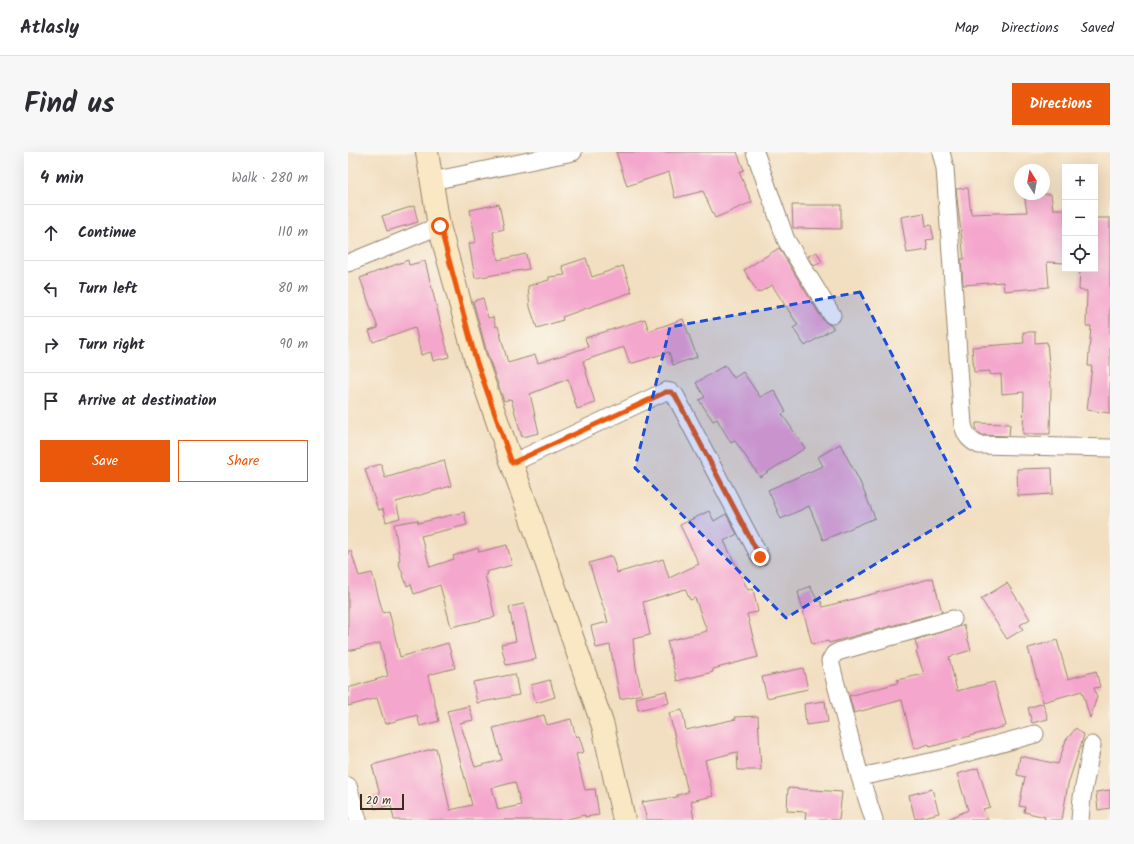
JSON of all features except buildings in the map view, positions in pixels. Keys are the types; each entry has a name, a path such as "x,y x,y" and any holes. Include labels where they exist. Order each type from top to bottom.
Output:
{"street":[{"path":"427,152 440,226 475,357 603,726 624,820"},
{"path":"432,181 573,152"},
{"path":"755,152 786,240 832,315"},
{"path":"941,152 945,168 963,425 966,434 970,440 979,445 1110,448"},
{"path":"348,263 440,226"},
{"path":"512,463 666,392 671,392 675,395 760,557"},
{"path":"874,820 860,777 830,661 834,654 953,619"},
{"path":"860,777 944,759 1035,734"},
{"path":"1080,820 1082,797 1092,745"},
{"path":"348,786 358,820"}],"highlighted area":[{"path":"860,292 970,507 786,618 635,468 670,327"}],"route":[{"path":"440,226 475,357 512,463 666,392 671,392 675,395 760,557"}]}
